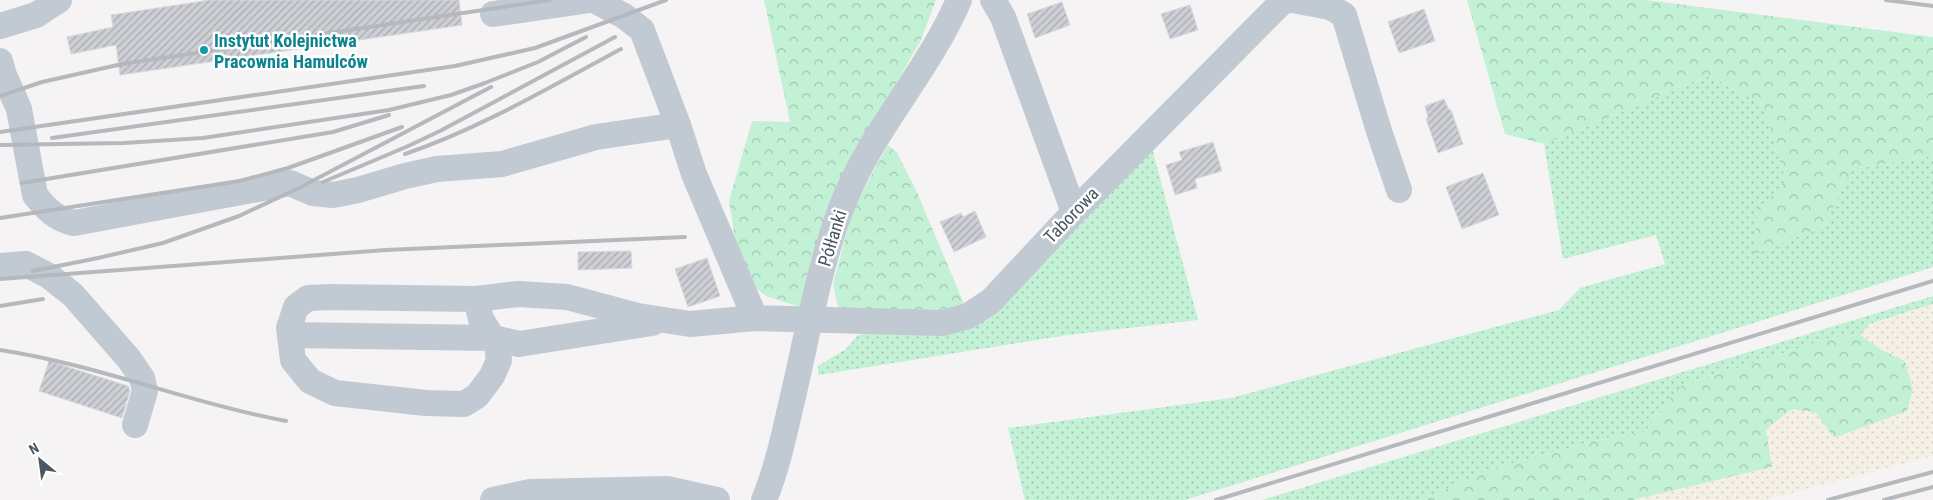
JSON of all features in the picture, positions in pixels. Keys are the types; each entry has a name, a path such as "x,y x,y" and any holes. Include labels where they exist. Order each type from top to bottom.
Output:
{"street":[{"path":"0,26 36,15 59,0"},
{"path":"493,14 592,0 624,16 642,30 678,125 694,174 755,318"},
{"name":"Półłanki","path":"764,500 779,459 811,319 834,230 849,188 867,155 932,52 959,0"},
{"path":"993,0 1003,17 1074,212"},
{"name":"Taborowa","path":"669,321 690,324 755,318 943,323 968,316 991,301 1074,212 1284,0"},
{"path":"1292,0 1330,7 1344,15 1399,190"},
{"path":"0,61 19,109 36,195 53,214 64,221 74,223 290,183 313,193 333,195 429,171 502,164 596,137 678,125"},
{"path":"0,266 26,264 48,276 73,295 129,359 142,378 145,391 135,425"},
{"path":"476,299 481,319 497,345 498,360 492,376 477,396 464,404 426,403 335,393 310,380 293,360 289,328 296,307 308,298 330,296 476,299 518,294 567,297 638,316 669,321"},
{"path":"290,335 493,338 519,344 669,321"},
{"path":"493,500 530,492 667,489 717,500"}],"green space":[{"path":"764,0 936,0 921,40 852,160 800,307 766,296 741,276 729,201 752,121 790,122"},
{"path":"1467,0 1646,0 1933,37 1933,156 1852,169 1824,226 1753,255 1758,209 1786,181 1763,104 1707,76 1544,144 1505,134"},
{"path":"1707,76 1763,104 1787,181 1758,209 1852,169 1933,156 1933,267 1185,500 1025,500 1008,428 1231,398 1559,310 1580,288 1665,264 1656,235 1563,259 1544,144"},
{"path":"888,145 897,153 916,190 967,311 840,315 833,285 853,208"},
{"path":"1152,148 1198,320 1068,335 818,375 818,366 846,349 858,335 895,329 955,327"},
{"path":"1933,296 1933,304 1869,324 1861,335 1830,338 1678,387 1645,432 1603,439 1487,470 1421,500 1262,500"},
{"path":"1861,335 1880,349 1905,361 1913,389 1907,411 1834,438 1815,412 1766,429 1773,467 1633,500 1421,500 1487,470 1603,439 1645,432 1678,387 1830,338"}],"sand":[{"path":"1933,304 1933,456 1765,500 1633,500 1772,467 1766,429 1792,409 1815,412 1834,438 1907,411 1913,389 1905,361 1880,349 1861,335 1869,324"}],"building":[{"name":"Instytut Kolejnictwa Pracownia Hamulców","path":"210,0 459,0 462,25 120,75 116,45 71,54 67,37 113,27 111,15"},
{"path":"1062,2 1070,25 1035,38 1027,14"},
{"path":"1190,5 1198,30 1170,39 1161,14"},
{"path":"1424,9 1435,41 1399,53 1388,22"},
{"path":"1444,99 1449,110 1451,110 1463,144 1438,153 1426,119 1428,118 1425,106"},
{"path":"1213,142 1222,171 1195,179 1197,188 1175,195 1166,165 1182,160 1179,152"},
{"path":"1483,173 1499,215 1462,229 1446,187"},
{"path":"975,211 986,237 954,252 940,222 961,213 963,217"},
{"path":"631,251 632,268 578,270 578,252"},
{"path":"707,258 720,296 688,307 675,269"},
{"path":"49,361 128,386 130,391 122,418 39,391"}],"railway":[{"path":"0,96 42,82 122,64 550,0"},
{"path":"0,132 455,66 535,48 666,0"},
{"path":"1886,0 1933,6"},
{"path":"0,145 124,143 203,138 389,110 451,95 485,83 538,62 586,37"},
{"path":"323,182 440,131 615,37"},
{"path":"405,154 433,144 488,119 621,49"},
{"path":"52,138 424,86"},
{"path":"33,271 163,243 239,216 299,188 491,87"},
{"path":"22,183 333,132 389,115"},
{"path":"0,218 240,181 288,168 402,127"},
{"path":"0,279 386,250 685,237"},
{"path":"1216,500 1933,281"},
{"path":"0,306 43,299"},
{"path":"0,350 73,365 215,404 286,421"},
{"path":"1828,500 1933,472"},
{"path":"1884,500 1933,487"}],"place":[{"name":"Instytut Kolejnictwa Pracownia Hamulców","path":"204,50"}]}
